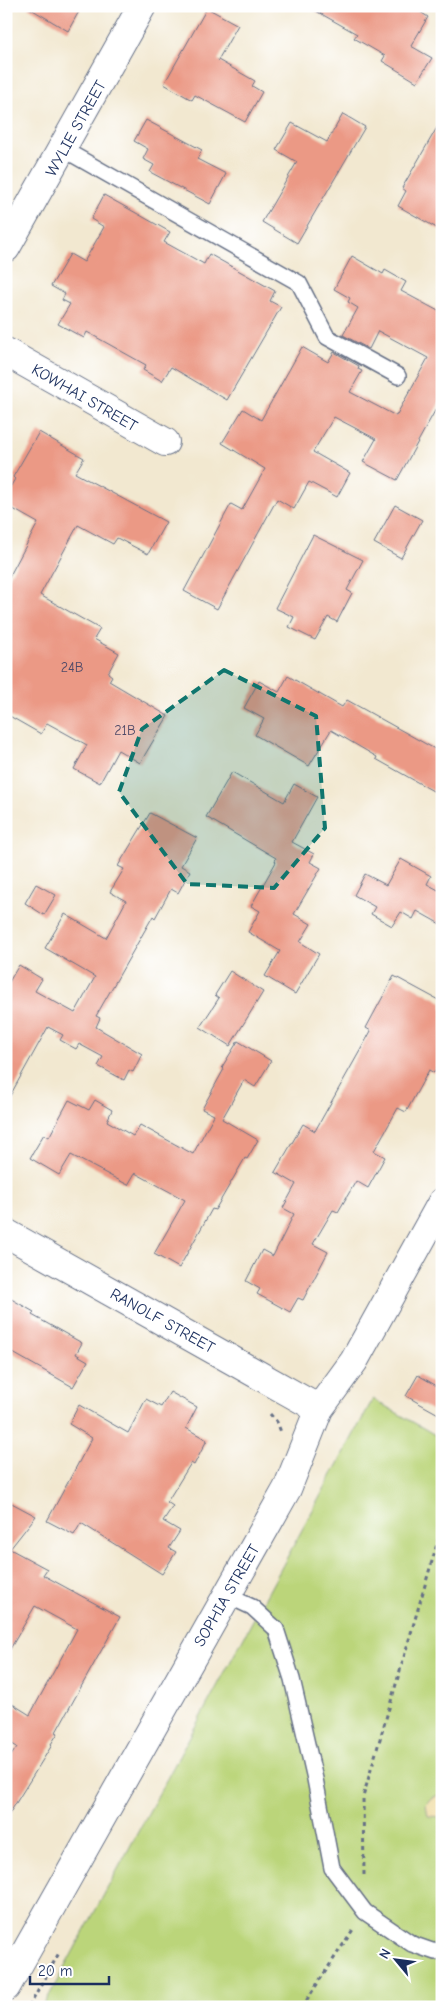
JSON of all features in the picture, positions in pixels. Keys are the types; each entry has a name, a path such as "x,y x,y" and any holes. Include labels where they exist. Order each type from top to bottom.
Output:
{"street":[{"name":"WYLIE STREET","path":"6,248 142,6"},
{"name":"KOWHAI STREET","path":"6,352 165,442"},
{"name":"SOPHIA STREET","path":"6,1987 287,1488 319,1409 354,1361 442,1202"},
{"name":"RANOLF STREET","path":"6,1233 319,1409"}],"lane":[{"path":"63,149 299,283 327,337 398,376"},
{"path":"226,1595 252,1608 276,1628 292,1678 315,1779 332,1868 365,1912 412,1944 440,1952"}],"path":[{"path":"266,1410 277,1422 281,1432"},
{"path":"302,2007 365,1912 363,1797 442,1527"}],"highlighted area":[{"path":"224,670 316,716 325,828 274,888 187,884 119,792 142,729"}],"green space":[{"path":"373,1399 442,1439 442,2007 43,2007"}],"sand":[{"path":"439,1795 442,1796 442,1817 428,1816 426,1804 431,1798"}],"building":[{"path":"26,6 82,6 68,31"},
{"path":"307,6 411,6 428,17 411,46 432,58 417,82 382,61 385,56 354,38 357,34"},
{"path":"207,8 238,25 218,60 255,81 252,86 262,92 245,122 195,95 192,100 164,84"},
{"path":"343,114 365,127 297,243 262,222 297,162 276,150 292,123 327,142"},
{"path":"442,119 442,231 398,206 406,191 402,188"},
{"path":"146,120 202,150 197,159 226,174 210,204 150,172 154,165 143,159 148,149 134,141"},
{"path":"104,195 170,232 164,242 204,264 209,254 275,291 270,301 281,307 227,400 171,367 162,381 143,370 146,365 87,332 84,338 58,324 70,304 62,300 65,294 51,286 70,254 84,262 104,227 91,219"},
{"path":"352,256 383,274 385,270 406,282 401,291 442,313 442,398 397,480 363,462 376,439 334,417 313,452 350,473 337,497 309,482 294,509 277,499 217,609 184,591 231,504 242,510 265,469 222,443 243,409 261,420 302,347 328,362 334,352 359,366 358,369 362,371 350,392 396,416 428,358 378,331 369,349 343,335 358,308 348,302 350,298 334,289"},
{"path":"39,432 84,458 75,473 166,522 148,554 117,538 113,544 78,525 40,595 100,629 94,639 119,653 108,673 112,676 109,681 168,716 140,763 118,750 100,783 74,769 87,745 47,723 41,734 6,714 6,583 38,523 6,505 6,494 15,479 13,477"},
{"path":"395,505 422,520 401,558 374,543"},
{"path":"313,535 363,560 347,590 352,593 337,622 328,617 315,640 289,627 294,617 275,608"},
{"path":"288,676 342,707 347,700 442,753 442,796 376,759 377,757 331,730 309,766 255,735 264,719 244,708 259,681 279,692"},
{"path":"232,772 284,802 294,784 317,797 292,842 314,854 310,862 321,868 294,914 311,924 300,942 319,954 295,994 265,976 280,951 248,932 260,911 251,906 276,862 276,858 206,817"},
{"path":"150,813 197,838 181,866 190,871 178,893 171,889 155,918 153,916 96,1016 100,1018 96,1027 142,1054 133,1072 129,1070 124,1080 98,1066 103,1057 79,1044 76,1049 60,1040 63,1035 48,1027 6,1103 6,987 19,965 42,979 35,991 75,1013 95,977 45,948 65,914 106,938 126,901 110,892 124,869 118,866"},
{"path":"401,859 431,876 427,884 442,892 442,925 417,911 413,919 401,912 392,926 371,914 375,907 354,895 365,874 386,885"},
{"path":"36,884 56,895 44,915 25,903"},
{"path":"230,971 263,992 230,1046 200,1027 219,998 215,995"},
{"path":"394,976 442,1002 442,1058 434,1073 429,1070 406,1112 398,1108 374,1151 385,1157 368,1188 356,1181 338,1212 333,1210 313,1244 328,1252 303,1300 298,1298 290,1312 257,1294 260,1289 246,1281 262,1250 273,1256 294,1214 283,1208 296,1184 275,1172 303,1124 315,1131 371,1031 366,1028"},
{"path":"238,1041 271,1061 255,1087 244,1080 222,1119 258,1140 247,1159 245,1158 215,1210 212,1209 179,1268 154,1254 185,1200 135,1173 128,1185 71,1155 59,1175 30,1158 44,1134 49,1137 69,1100 89,1110 95,1100 112,1110 107,1121 133,1136 140,1125 193,1154 214,1115 202,1109 224,1069 222,1067"},
{"path":"6,1296 34,1312 32,1315 82,1343 76,1354 88,1361 73,1387 6,1349"},
{"path":"418,1375 442,1389 442,1416 406,1396"},
{"path":"170,1392 197,1407 186,1428 207,1440 194,1465 191,1463 167,1502 173,1506 163,1521 180,1531 169,1548 176,1552 162,1574 81,1523 74,1535 47,1521 92,1438 69,1424 79,1405 128,1433 146,1399 161,1407"},
{"path":"6,1500 36,1516 10,1549 47,1569 43,1575 120,1617 56,1732 58,1733 52,1745 6,1819 6,1763 17,1747 6,1740 6,1700 30,1715 77,1629 35,1606 6,1656"}]}
